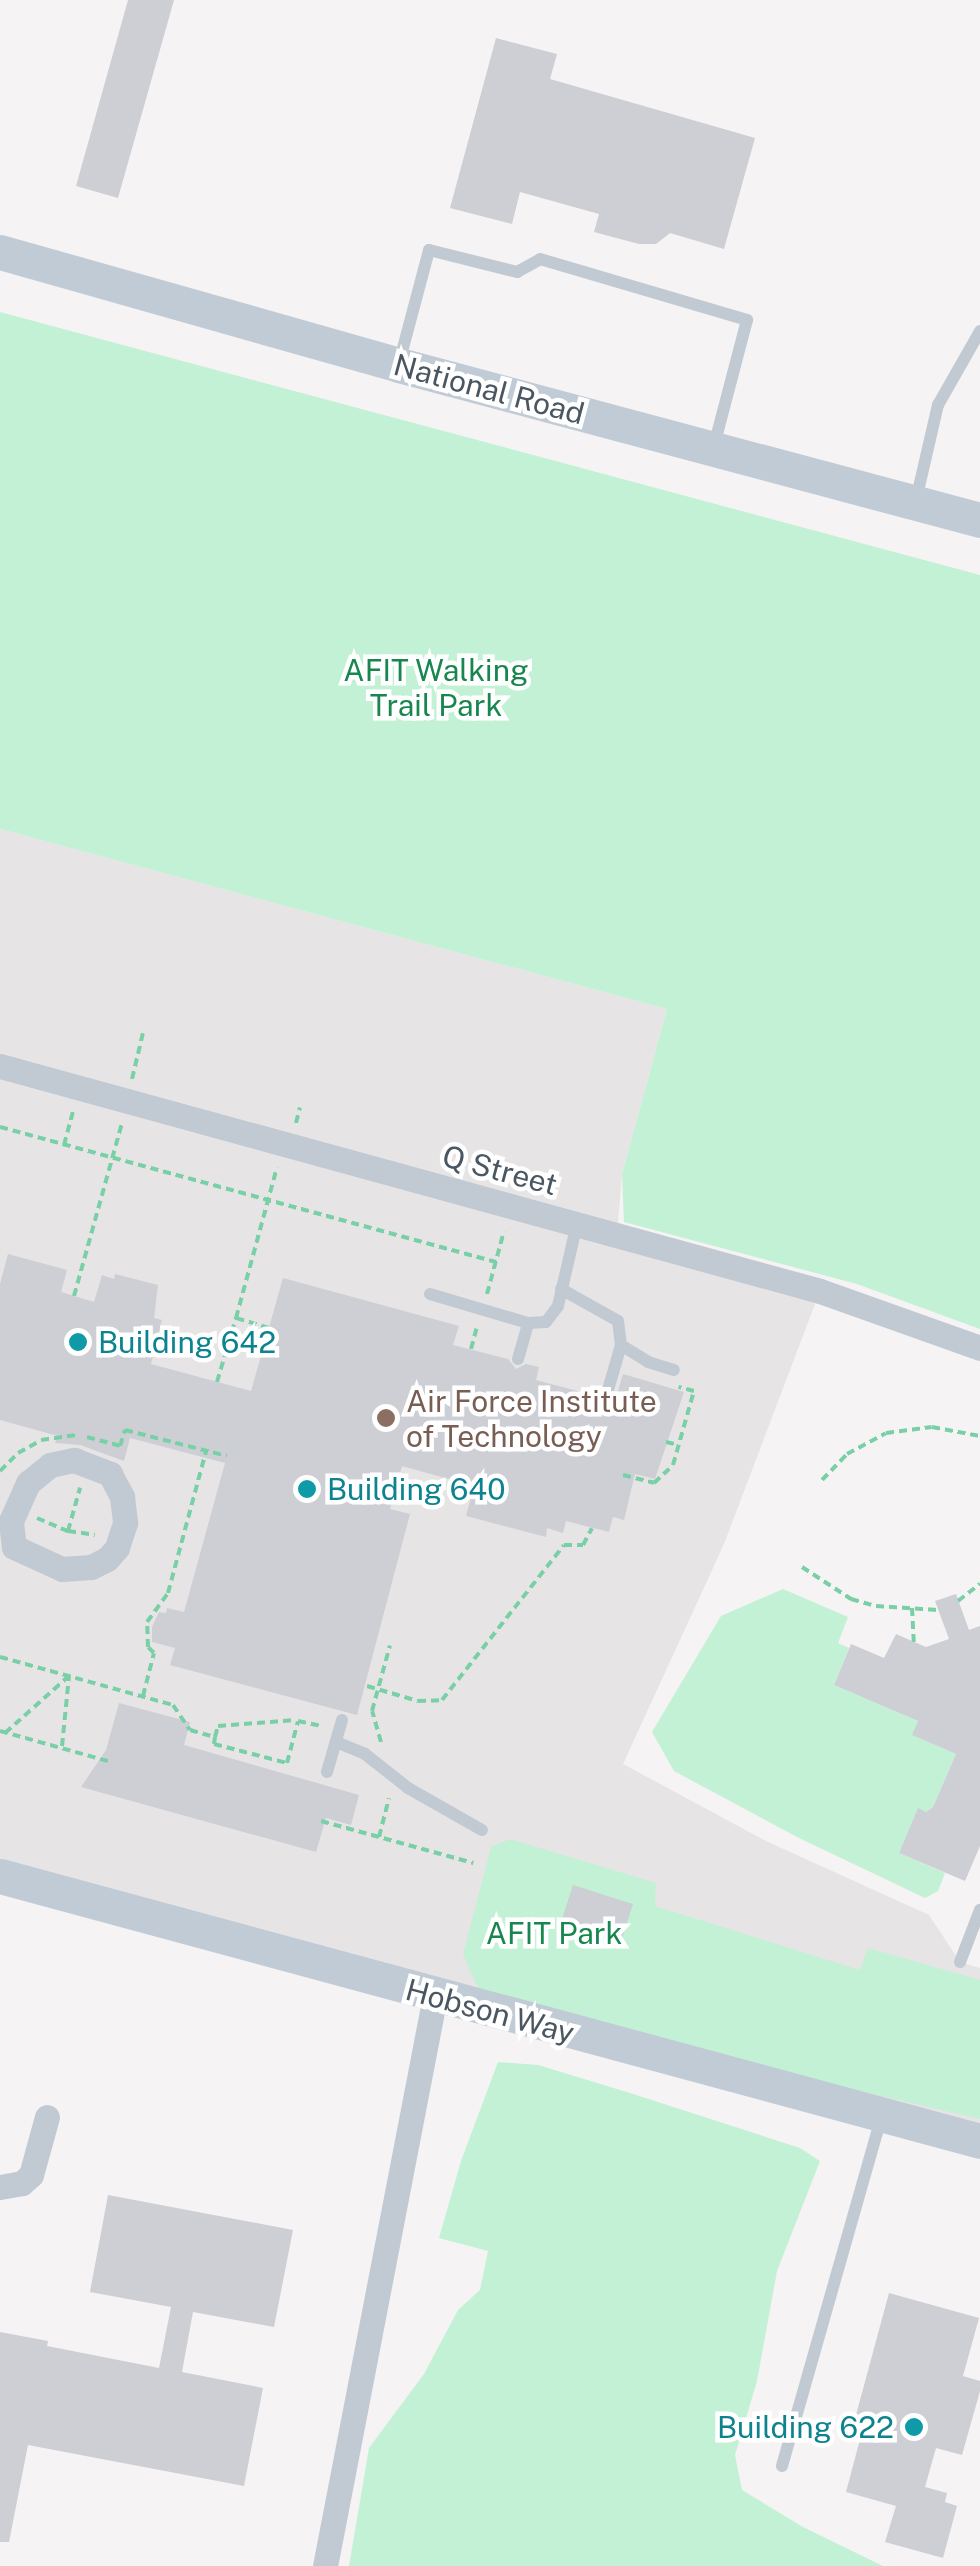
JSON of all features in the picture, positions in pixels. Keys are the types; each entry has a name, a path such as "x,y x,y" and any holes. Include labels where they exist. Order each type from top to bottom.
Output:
{"main road":[{"name":"National Road","path":"0,252 398,365 980,520"},
{"name":"Hobson Way","path":"0,1876 980,2142"}],"street":[{"name":"Q Street","path":"0,1066 820,1292 980,1348"},
{"path":"62,1462 87,1462 110,1474 126,1510 122,1538 107,1559 78,1570 7,1555 28,1512 39,1472 62,1462"},
{"path":"325,2566 435,1996"},
{"path":"0,2187 22,2183 31,2175 47,2116"}],"lane":[{"path":"398,365 429,250 517,272 540,259 747,320 713,449"},
{"path":"916,503 938,404 980,331"},
{"path":"430,1294 528,1323 546,1322 552,1317 562,1289 577,1224"},
{"path":"562,1289 570,1298 613,1316 620,1327 621,1346 606,1397"},
{"path":"518,1360 528,1323"},
{"path":"621,1346 657,1366 674,1370"},
{"path":"654,1383 657,1366"},
{"path":"339,1731 350,1745 394,1778 482,1830"},
{"path":"327,1772 339,1731"},
{"path":"960,1962 980,1910"},
{"path":"782,2466 881,2118"}],"path":[{"path":"74,1296 143,1033"},
{"path":"64,1145 79,1088"},
{"path":"217,1382 283,1144 293,1133 300,1107"},
{"path":"0,1127 496,1262"},
{"path":"236,1318 269,1328"},
{"path":"624,1475 654,1483 674,1465 694,1392"},
{"path":"822,1480 846,1454 886,1434 932,1426 980,1436"},
{"path":"2,1468 30,1446 70,1433 120,1446 125,1430 227,1456"},
{"path":"666,1442 679,1445"},
{"path":"143,1696 154,1653 148,1647 147,1622 168,1594 206,1451"},
{"path":"68,1531 82,1480"},
{"path":"28,1512 68,1531 122,1538"},
{"path":"367,1686 418,1701 442,1700 564,1545 583,1544 592,1528"},
{"path":"802,1567 852,1599 938,1610"},
{"path":"958,1601 980,1584"},
{"path":"912,1608 914,1642"},
{"path":"380,1764 384,1751 372,1711 390,1646"},
{"path":"0,1657 173,1705 190,1730 216,1737"},
{"path":"3,1732 70,1676"},
{"path":"62,1748 70,1676"},
{"path":"298,1721 287,1763 214,1744 218,1726 286,1718 339,1731"},
{"path":"3,1732 111,1762"},
{"path":"379,1837 394,1778"},
{"path":"320,1821 473,1863"}],"shaded area":[{"name":"Air Force Institute of Technology","path":"0,829 667,1009 622,1174 617,1235 820,1291 724,1544 623,1764 766,1841 929,1915 960,1962 980,1968 980,2126 0,1859"}],"green space":[{"name":"AFIT Walking Trail Park","path":"0,312 980,575 980,1329 857,1284 624,1222 622,1174 667,1009 0,829"},
{"path":"783,1589 848,1617 838,1643 849,1648 834,1685 918,1721 913,1735 956,1754 933,1807 926,1812 918,1809 899,1853 945,1873 938,1891 925,1898 799,1838 674,1771 652,1732 721,1616"},
{"name":"AFIT Park","path":"510,1839 656,1883 655,1906 860,1970 868,1948 980,1980 980,2119 676,2048 479,1991 463,1954 491,1847"},
{"path":"498,2062 538,2065 630,2093 800,2148 820,2161 777,2271 757,2381 735,2455 742,2490 803,2527 883,2566 349,2566 369,2448 424,2374 458,2310 480,2290 488,2251 439,2238 461,2161"}],"building":[{"path":"128,0 174,0 118,198 76,186"},
{"path":"496,38 557,54 550,79 755,138 724,249 670,233 656,244 639,244 594,232 599,214 520,192 512,224 450,208"},
{"path":"8,1254 67,1270 61,1292 94,1302 102,1275 114,1279 115,1274 158,1285 154,1318 162,1320 151,1364 251,1391 283,1278 459,1326 453,1345 508,1359 516,1369 526,1364 539,1367 536,1380 596,1396 602,1406 615,1401 623,1374 684,1392 655,1479 635,1474 624,1520 613,1517 609,1532 566,1521 563,1533 547,1528 546,1537 466,1516 474,1486 402,1466 390,1509 410,1514 357,1715 170,1665 175,1648 152,1642 152,1627 159,1612 166,1613 167,1608 184,1612 225,1463 130,1438 124,1461 80,1445 55,1443 58,1436 0,1420 0,1284"},
{"path":"956,1594 969,1630 980,1626 980,1846 965,1881 899,1853 918,1808 926,1812 933,1807 956,1754 912,1735 918,1721 834,1685 851,1644 884,1658 896,1634 926,1647 949,1639 935,1601"},
{"path":"119,1703 190,1722 184,1745 359,1795 351,1825 326,1818 316,1852 81,1787 106,1750"},
{"path":"573,1885 633,1904 620,1945 560,1925"},
{"path":"108,2195 293,2230 274,2327 193,2312 182,2372 263,2388 244,2486 28,2445 9,2542 0,2542 0,2332 48,2341 47,2346 159,2368 171,2307 90,2292"},
{"name":"Building 622","path":"889,2293 979,2318 963,2376 980,2381 980,2391 962,2455 936,2448 925,2487 947,2493 945,2502 957,2506 943,2558 885,2542 896,2506 846,2492 863,2428 853,2426"}],"place":[{"name":"Building 642","path":"78,1342"},
{"name":"Air Force Institute of Technology","path":"386,1418"},
{"name":"Building 640","path":"307,1489"},
{"name":"Building 622","path":"914,2427"}]}
